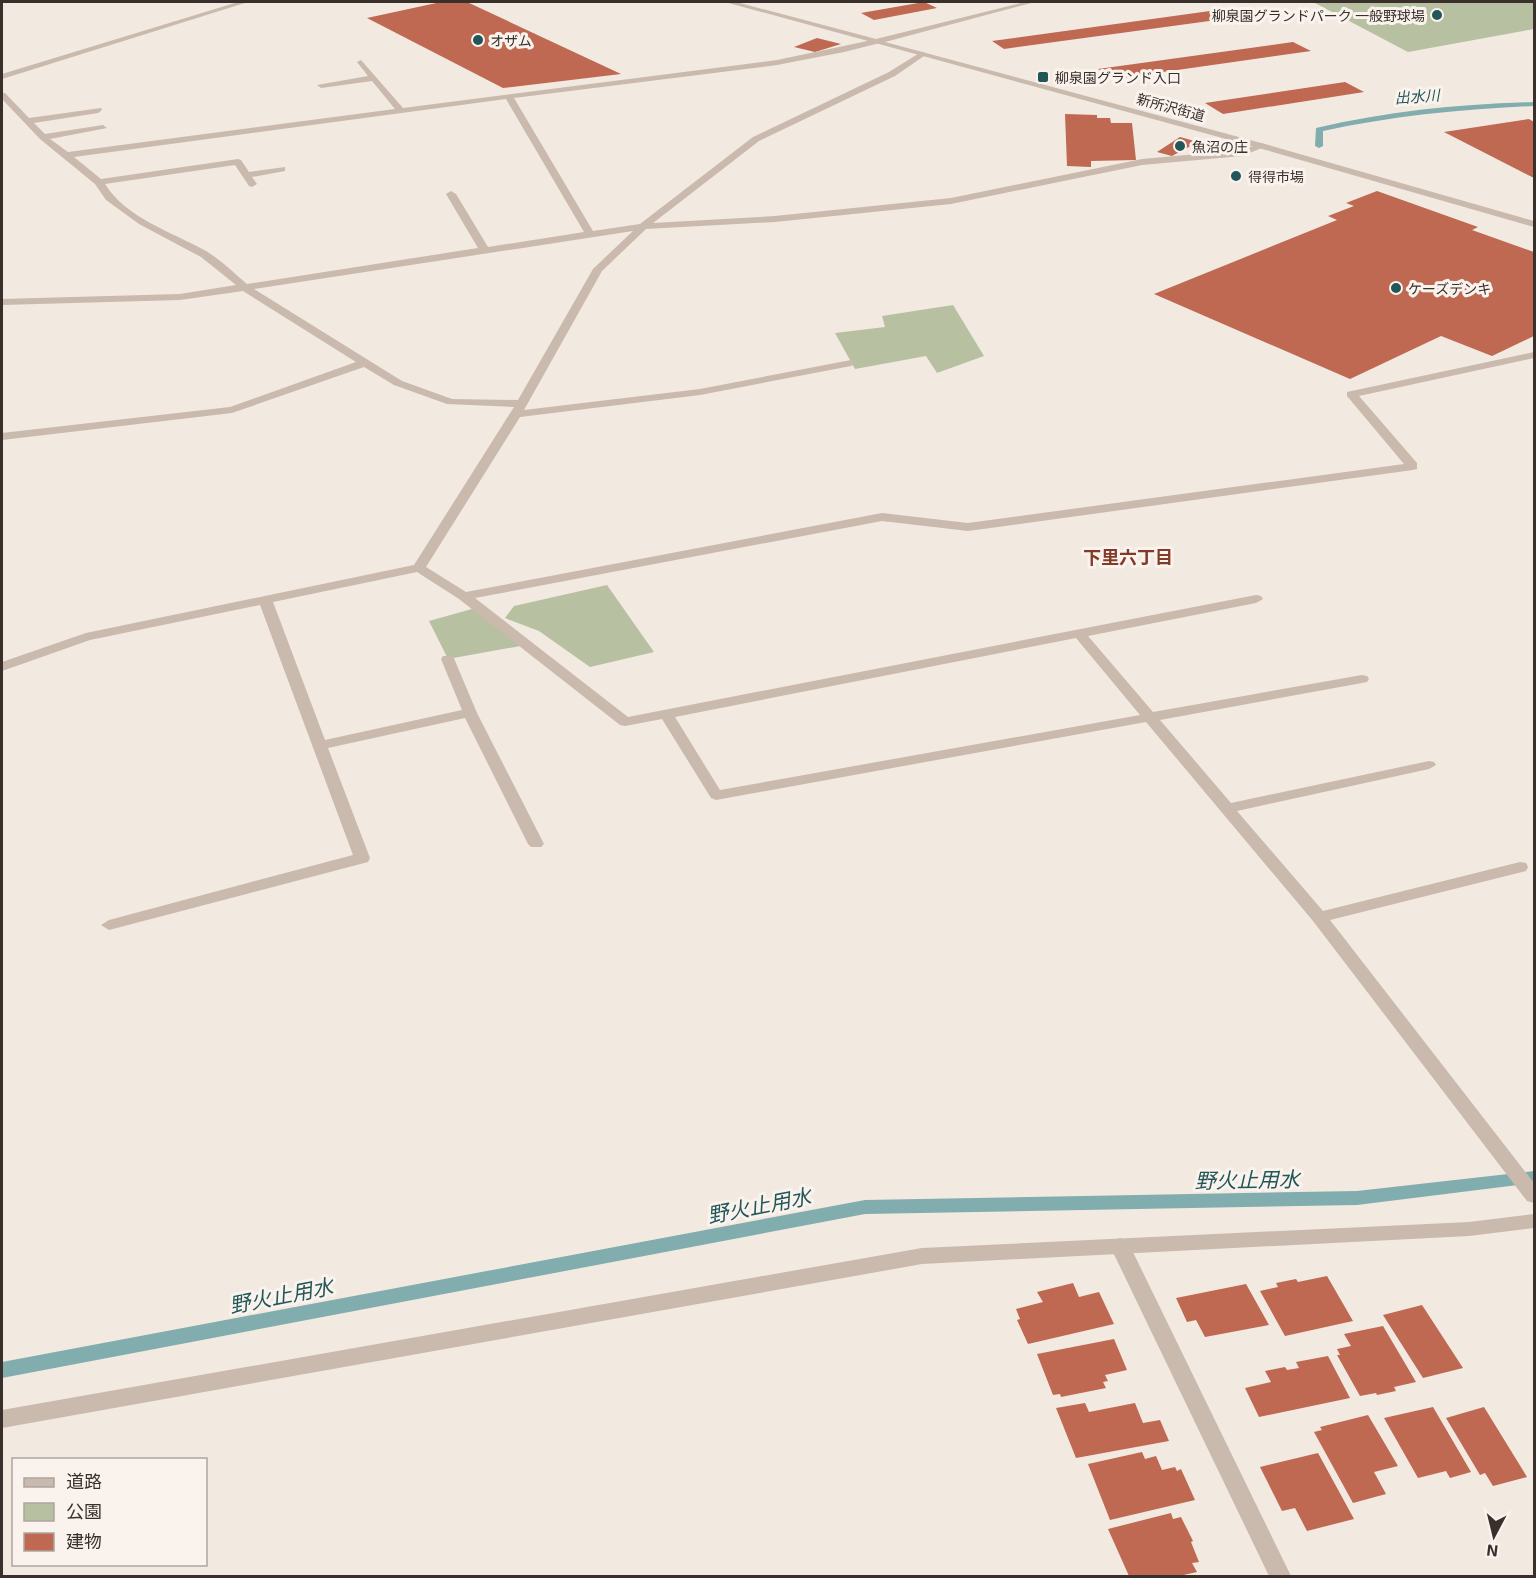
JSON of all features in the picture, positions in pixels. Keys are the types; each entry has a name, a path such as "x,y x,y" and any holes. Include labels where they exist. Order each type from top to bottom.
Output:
{"street":[{"path":"2,77 244,2"},
{"name":"新所沢街道","path":"729,2 1262,146 1534,224"},
{"path":"68,155 508,96 779,63 839,53 877,41 1032,2"},
{"path":"419,568 519,409 598,269 643,226 700,179 756,140 892,74 921,54"},
{"path":"361,62 400,111"},
{"path":"321,86 374,78"},
{"path":"2,94 43,137 99,182 109,198 142,222 205,255 247,289 398,383 451,402 519,409 700,392 851,363"},
{"path":"508,96 590,234"},
{"path":"27,121 98,110"},
{"path":"43,137 103,128"},
{"path":"2,302 180,297 247,289 643,226 775,219 951,201 1142,162 1242,153 1262,146"},
{"path":"99,182 238,162 252,184"},
{"path":"246,175 282,169"},
{"path":"452,194 485,251"},
{"path":"464,596 882,518 968,528 1413,466 1352,394 1534,355"},
{"path":"2,437 232,410 366,362"},
{"path":"2,667 86,637 419,568 464,596 625,722 1256,599"},
{"path":"109,925 363,858 265,600"},
{"path":"1078,633 1319,917 1534,1196"},
{"path":"448,659 470,713 536,844"},
{"path":"666,714 716,795 1362,679"},
{"path":"320,745 470,713"},
{"path":"1228,808 1429,765"},
{"path":"1319,917 1520,867"},
{"path":"2,1419 922,1256 1469,1229 1534,1221"},
{"path":"1120,1246 1280,1576"}],"green space":[{"name":"柳泉園グランドパーク 一般野球場","path":"1313,2 1534,2 1534,29 1408,52"},
{"path":"953,305 984,356 937,373 926,356 855,369 835,333 885,327 882,316"},
{"path":"607,585 654,652 590,667 539,631 505,618 514,606"},
{"path":"479,607 526,645 448,659 429,621"}],"building":[{"path":"441,2 467,2 621,74 503,88 367,18"},
{"path":"924,2 937,8 874,20 861,13"},
{"path":"1210,11 1224,19 1004,49 992,41"},
{"path":"817,38 841,44 815,52 794,47"},
{"path":"1293,42 1311,51 1114,79 1098,69"},
{"path":"1345,82 1364,92 1223,114 1205,103"},
{"path":"1065,114 1097,115 1097,118 1110,118 1111,123 1132,123 1136,160 1091,161 1091,167 1067,166"},
{"path":"1529,119 1534,122 1534,178 1444,132"},
{"path":"1180,137 1198,142 1172,156 1157,152"},
{"path":"1377,191 1478,227 1472,230 1534,252 1534,336 1492,356 1441,336 1350,379 1154,294 1337,220 1328,216 1354,206 1346,203"},
{"path":"1327,1276 1353,1321 1285,1336 1260,1291 1278,1287 1276,1283 1296,1279 1298,1282"},
{"path":"1073,1283 1079,1297 1099,1292 1114,1324 1028,1344 1017,1320 1020,1319 1016,1309 1043,1302 1037,1292"},
{"path":"1246,1284 1269,1325 1205,1337 1196,1320 1187,1322 1176,1298"},
{"path":"1422,1305 1463,1368 1423,1378 1383,1315"},
{"path":"1383,1326 1416,1382 1394,1387 1396,1391 1360,1396 1337,1355 1340,1355 1337,1349 1351,1346 1344,1334"},
{"path":"1114,1339 1127,1370 1105,1375 1108,1381 1103,1382 1106,1388 1061,1397 1060,1394 1053,1395 1037,1354"},
{"path":"1328,1356 1350,1398 1259,1417 1245,1388 1271,1382 1265,1371 1285,1367 1287,1370 1299,1368 1296,1362"},
{"path":"1085,1403 1089,1412 1135,1403 1143,1423 1160,1420 1169,1441 1076,1458 1056,1408"},
{"path":"1433,1407 1471,1472 1450,1478 1446,1471 1418,1478 1384,1418"},
{"path":"1484,1407 1527,1477 1493,1486 1485,1473 1480,1475 1446,1418"},
{"path":"1368,1415 1398,1466 1374,1472 1386,1494 1353,1503 1314,1432 1322,1430 1320,1427"},
{"path":"1142,1452 1145,1459 1156,1456 1162,1470 1175,1467 1177,1471 1181,1469 1195,1500 1110,1520 1088,1464"},
{"path":"1318,1453 1354,1519 1307,1531 1295,1508 1282,1511 1260,1467"},
{"path":"1171,1513 1173,1519 1181,1517 1193,1541 1191,1542 1199,1562 1192,1563 1197,1572 1179,1576 1129,1576 1108,1529"}],"waterway":[{"name":"出水川","path":"1319,146 1319,130 1346,124 1426,111 1534,104"},
{"name":"野火止用水","path":"2,1370 865,1207 1357,1198 1534,1177"}],"place":[{"name":"柳泉園グランドパーク 一般野球場","path":"1437,15"},
{"name":"オザム","path":"478,40"},
{"name":"柳泉園グランド入口","path":"1043,77"},
{"name":"魚沼の庄","path":"1180,146"},
{"name":"得得市場","path":"1236,176"},
{"name":"ケーズデンキ","path":"1396,288"}],"district":[{"name":"下里六丁目","path":"1128,557"}]}
